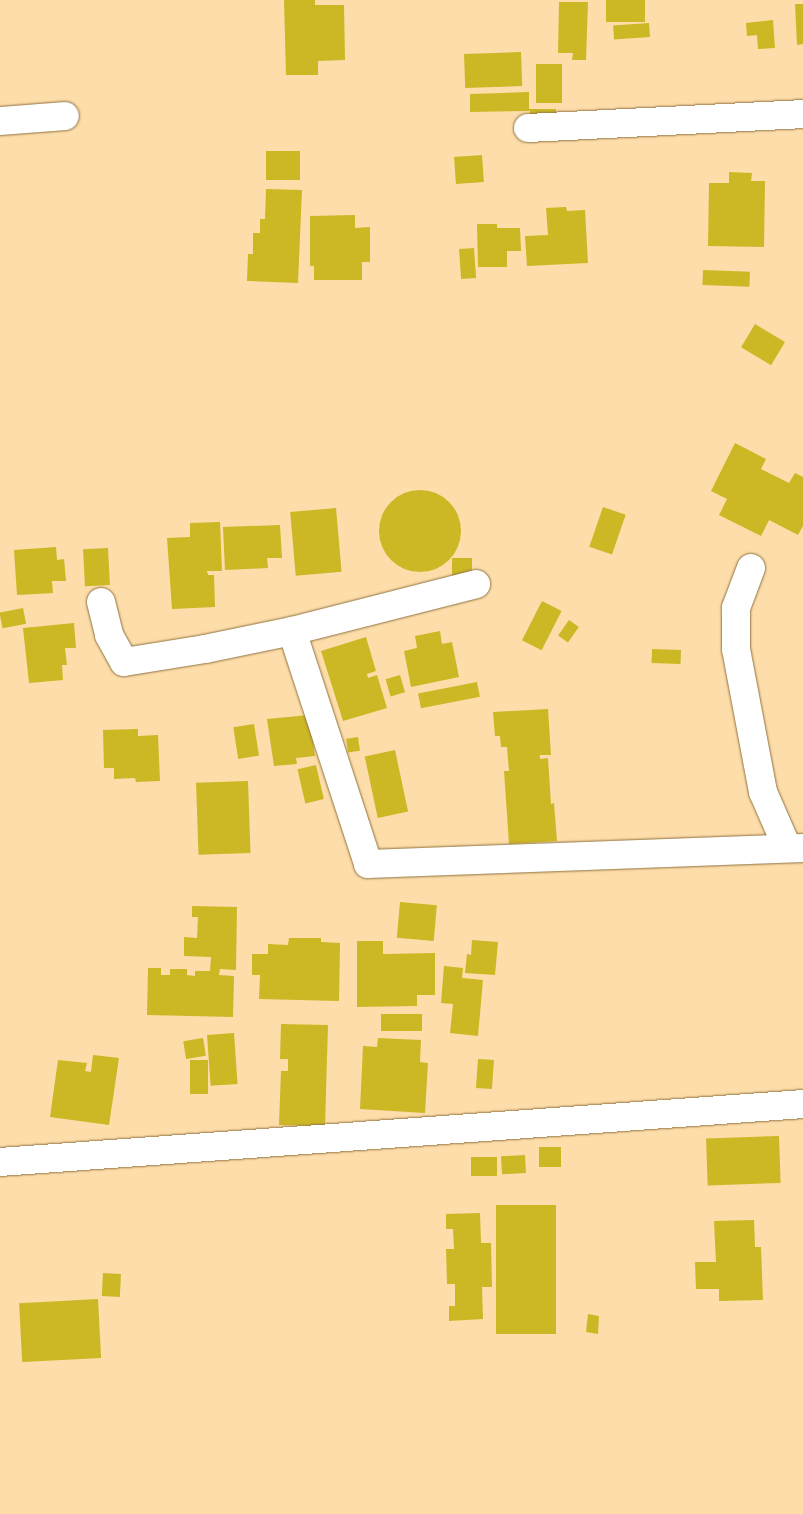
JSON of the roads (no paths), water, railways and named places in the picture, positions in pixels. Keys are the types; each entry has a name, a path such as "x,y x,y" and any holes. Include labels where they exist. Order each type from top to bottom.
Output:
{"street":[{"path":"528,128 803,114"},
{"path":"0,121 65,116"},
{"path":"292,631 368,864 795,847 763,792 736,649 736,608 751,568"},
{"path":"101,602 109,635 124,662 205,649 292,631 476,584"},
{"path":"0,1162 803,1104"}]}
